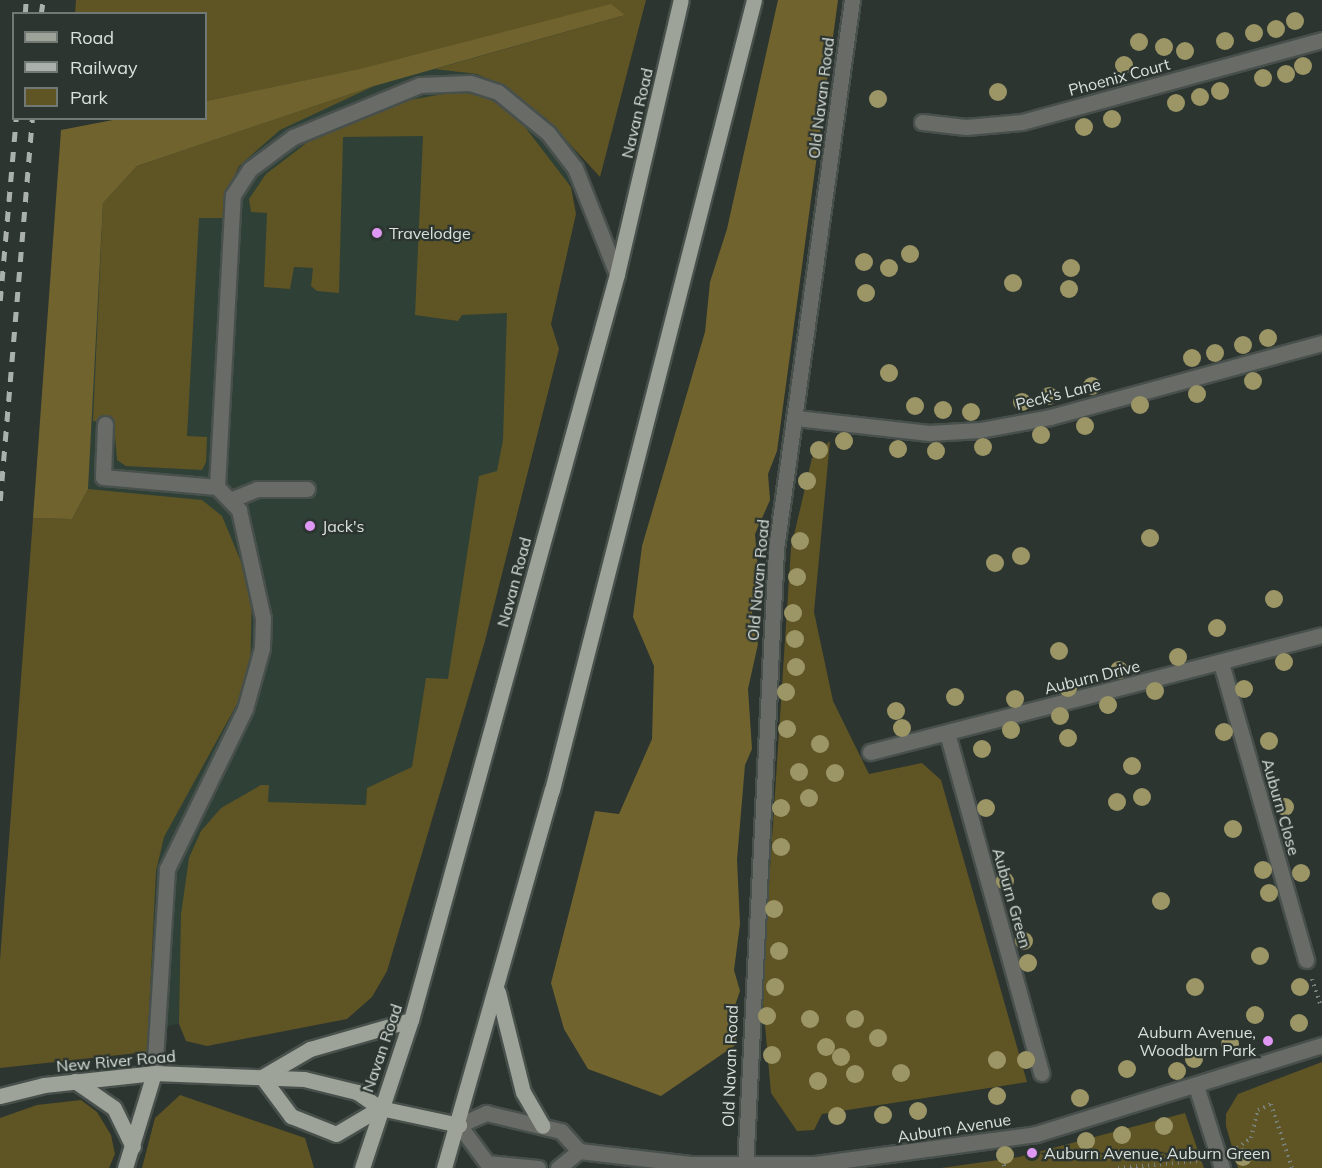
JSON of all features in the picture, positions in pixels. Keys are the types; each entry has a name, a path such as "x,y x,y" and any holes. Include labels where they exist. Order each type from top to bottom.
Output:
{"main road":[{"name":"Navan Road","path":"362,1168 411,1020 617,274 681,0"},
{"path":"444,1168 498,992 754,0"},
{"path":"498,992 523,1092 543,1126"},
{"path":"380,1108 336,1134 291,1116 262,1077 310,1049 411,1020"},
{"path":"125,1168 133,1148 153,1073"},
{"name":"New River Road","path":"4,1094 75,1081 153,1073 304,1078 351,1090 380,1108 459,1125"},
{"path":"75,1081 114,1108 133,1148"}],"street":[{"name":"Old Navan Road","path":"745,1167 776,549 796,418 852,0"},
{"name":"Phoenix Court","path":"922,122 966,127 1022,122 1322,40"},
{"path":"217,487 233,195 250,170 293,137 420,85 470,83 524,110 575,168 617,274"},
{"name":"Peck's Lane","path":"796,418 929,434 980,430 1050,417 1322,343"},
{"path":"105,424 103,477 217,487 239,510 261,594 262,648 245,709 167,869 153,1073"},
{"path":"230,501 257,489 307,489"},
{"name":"Auburn Drive","path":"870,752 1322,635"},
{"name":"Auburn Close","path":"1221,663 1306,960"},
{"name":"Auburn Green","path":"947,733 1041,1073"},
{"name":"Auburn Avenue","path":"579,1151 745,1167 832,1162 998,1141 1196,1086 1322,1045"},
{"path":"1196,1086 1220,1162"},
{"path":"538,1168 487,1162 459,1125 486,1113 561,1131 579,1151 558,1168"}],"path":[{"path":"1306,960 1320,1004"},
{"path":"1118,1168 1220,1162 1247,1145 1258,1110 1271,1104 1292,1168"}],"shaded area":[{"path":"778,0 838,0 777,451 768,474 770,500 755,534 759,582 751,617 758,644 748,689 752,749 745,765 737,860 740,924 734,970 740,991 732,1014 737,1044 661,1096 588,1069 564,1029 551,983 595,811 619,814 652,739 654,666 633,617 642,546 705,332 710,282 727,229"},
{"path":"611,4 420,825 234,1009 116,1040 42,522 71,152 188,120 207,120 207,115"},
{"path":"611,4 625,15 374,86 137,166 103,203 88,489 72,519 33,518 61,130 113,120 207,120 207,101 360,69"}],"green space":[{"path":"76,0 646,0 600,177 547,119 503,86 477,74 435,69 625,15 207,101 207,12 75,12"},
{"path":"374,86 280,130 239,166 224,198 223,218 199,218 187,436 207,437 206,462 202,470 126,466 117,460 114,423 93,421 103,203 137,166"},
{"path":"459,91 491,99 521,122 571,187 576,214 551,324 559,349 485,641 387,971 372,997 347,1019 207,1046 186,1041 179,1024 181,914 189,858 201,831 221,808 261,785 269,785 268,802 366,805 367,788 412,767 426,678 448,679 479,476 497,471 503,440 507,313 462,315 458,321 415,315 423,136 343,137 339,293 317,291 311,286 313,268 294,267 290,289 264,287 267,213 251,212 249,199 266,174 317,135 405,101"},
{"path":"830,441 814,612 833,701 869,774 922,763 941,780 1027,1082 822,1114 814,1130 797,1131 771,1093 762,992 791,548 812,458"},
{"path":"88,489 202,500 222,516 252,588 250,680 164,837 156,871 147,1052 0,1068 0,960 33,518 72,519"},
{"path":"1322,1062 1322,1168 1238,1168 1226,1126 1226,1114 1238,1094"},
{"path":"180,1095 305,1138 314,1168 142,1168 155,1118"},
{"path":"81,1100 97,1112 111,1135 115,1154 109,1168 0,1168 0,1118 37,1105"},
{"path":"1185,1113 1204,1168 941,1168 1019,1157"}],"railway":[{"path":"25,12 26,0"},
{"path":"41,12 43,0"},
{"path":"0,301 16,120"},
{"path":"0,501 32,120"}],"place":[{"name":"Travelodge","path":"377,233"},
{"name":"Jack's","path":"310,526"},
{"name":"Auburn Avenue, Woodburn Park","path":"1268,1041"},
{"name":"Auburn Avenue, Auburn Green","path":"1032,1153"}]}
